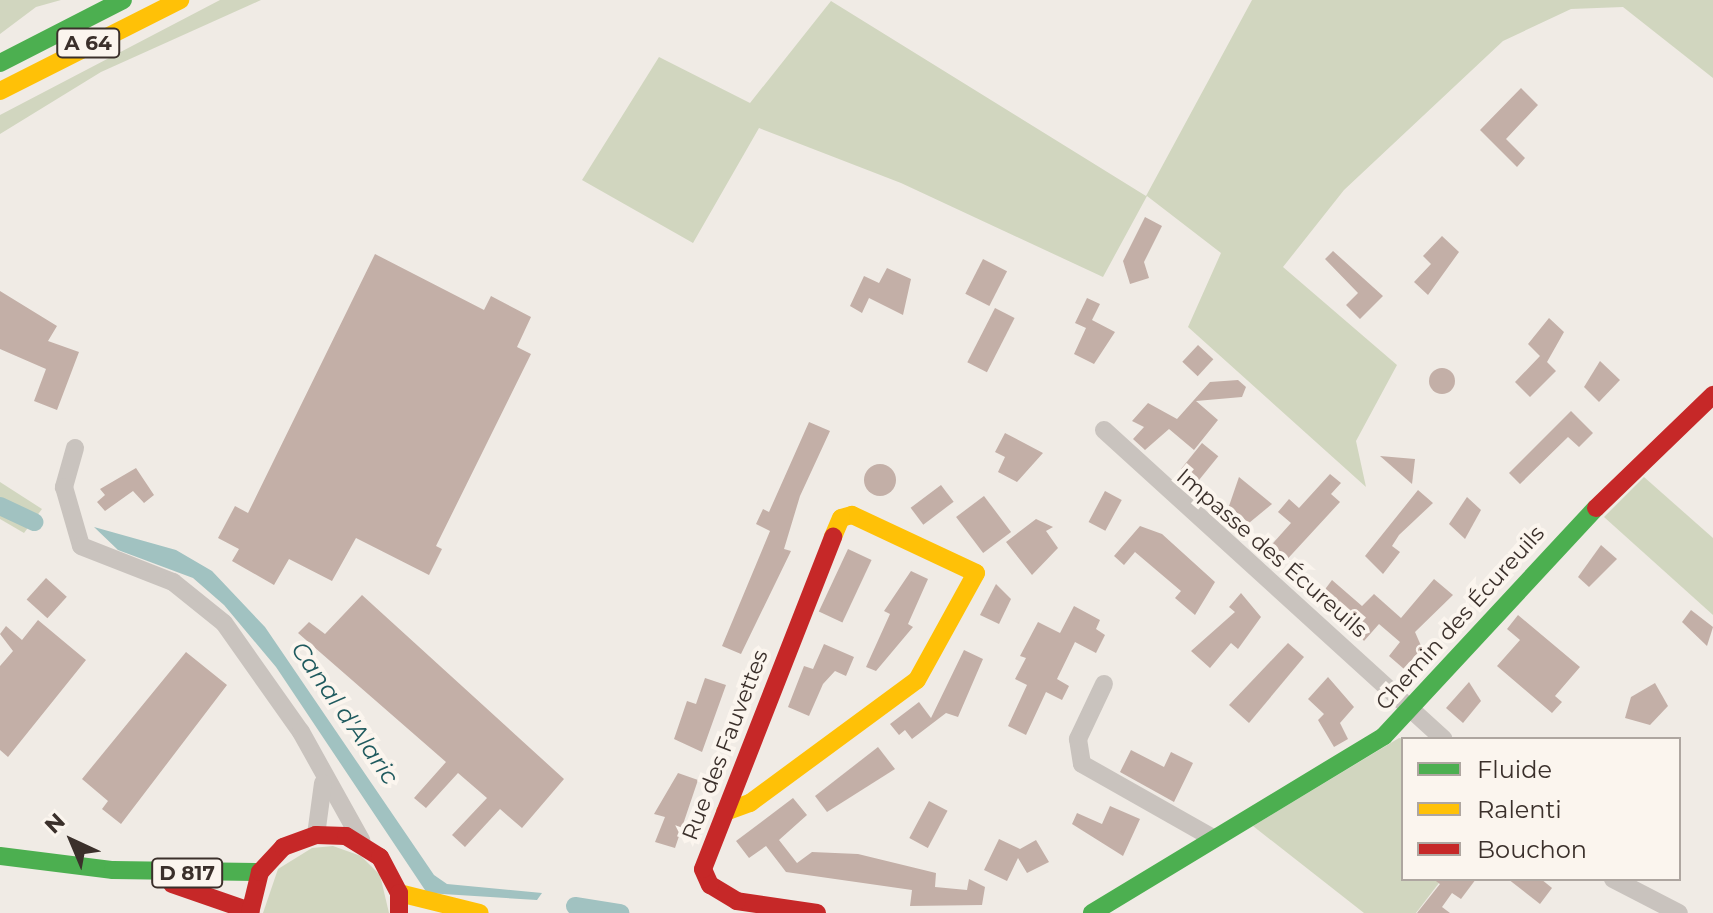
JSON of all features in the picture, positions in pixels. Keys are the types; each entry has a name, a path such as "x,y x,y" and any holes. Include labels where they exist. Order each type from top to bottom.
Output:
{"main road":[{"name":"A 64","path":"0,63 123,0"},
{"name":"A 64","path":"0,91 180,0"},
{"name":"Chemin des Écureuils","path":"1092,913 1211,837 1384,736 1410,712 1539,563 1713,395"},
{"name":"Rue des Fauvettes","path":"725,812 750,803 917,680 976,573 852,515 841,518 725,812 703,869 710,885 737,901 817,913"},
{"path":"250,912 260,872 283,847 316,835 365,845 399,893 399,913"},
{"name":"D 817","path":"0,856 113,870 260,872"},
{"name":"D 817","path":"113,870 250,912"},
{"path":"399,893 480,913"}],"street":[{"name":"Impasse des Écureuils","path":"1104,430 1410,712 1441,737"},
{"path":"75,448 64,487 81,546 173,582 224,623 301,732 322,776 365,845"},
{"path":"1104,684 1078,739 1082,764 1211,837"},
{"path":"316,835 322,776"},
{"path":"1617,881 1679,913"}],"green space":[{"path":"0,0 61,0 36,7 0,34"},
{"path":"220,0 261,0 101,72 0,134 0,115"},
{"path":"1252,0 1713,0 1713,78 1623,7 1571,9 1503,41 1344,190 1283,267 1397,365 1356,441 1366,487 1188,327 1221,253 1147,196 1103,277 901,183 759,128 693,243 582,180 659,57 750,103 831,1 1146,196"},
{"path":"1644,477 1713,538 1713,615 1604,517"},
{"path":"0,482 42,509 24,533 0,519"},
{"path":"1401,738 1401,881 1440,881 1416,913 1364,913 1253,826"},
{"path":"333,846 361,856 380,875 389,913 263,913 278,869 312,848"}],"water":[{"path":"94,527 176,550 212,571 265,627 434,875 447,884 542,893 537,900 427,893 276,667 224,605 193,578 118,550"}],"building":[{"path":"1521,88 1538,105 1506,139 1525,158 1517,167 1480,130"},
{"path":"1145,217 1162,226 1144,262 1149,278 1130,284 1123,261"},
{"path":"1442,236 1459,252 1428,295 1414,282 1431,264 1423,256"},
{"path":"1333,251 1383,296 1360,319 1346,305 1358,293 1325,259"},
{"path":"375,254 484,310 491,296 531,317 517,347 531,354 436,546 442,549 429,575 356,538 332,581 289,559 274,585 232,561 239,549 218,538 235,506 248,513"},
{"path":"983,259 1007,271 989,306 965,294"},
{"path":"887,268 911,279 903,315 869,298 862,313 850,306 864,276 879,283"},
{"path":"0,291 57,326 48,341 79,352 57,410 34,401 46,369 0,349"},
{"path":"1087,298 1100,304 1092,320 1115,332 1094,364 1074,354 1086,328 1075,323"},
{"path":"995,308 1015,318 987,372 967,362"},
{"path":"1549,318 1564,332 1547,362 1556,371 1530,397 1515,382 1540,356 1528,344"},
{"path":"1198,345 1213,359 1198,376 1182,362"},
{"path":"1600,361 1620,380 1599,402 1584,387"},
{"path":"1442,368 1451,372 1455,381 1451,390 1442,394 1433,390 1429,381 1433,372"},
{"path":"1238,380 1246,387 1242,397 1196,401 1218,420 1194,450 1169,429 1145,450 1133,439 1144,427 1132,421 1148,403 1177,419 1210,382"},
{"path":"1571,411 1593,433 1579,447 1568,437 1520,484 1509,473"},
{"path":"809,422 830,431 800,496 784,549 791,551 741,654 722,646 770,531 756,524 763,509 769,512"},
{"path":"1005,433 1043,453 1017,482 998,472 1005,457 995,452"},
{"path":"1202,443 1218,456 1198,482 1181,469"},
{"path":"1380,456 1415,459 1412,484"},
{"path":"880,464 891,469 896,480 891,491 880,496 869,491 864,480 869,469"},
{"path":"136,468 154,495 144,503 133,491 105,511 97,502 105,495 100,489"},
{"path":"1330,474 1341,483 1331,494 1340,502 1281,566 1265,552 1291,523 1278,512 1289,499 1299,508"},
{"path":"1239,477 1272,504 1249,523 1229,506"},
{"path":"941,485 954,502 923,525 911,508"},
{"path":"1418,490 1433,503 1399,535 1392,546 1400,552 1383,574 1365,556"},
{"path":"1105,491 1122,500 1105,531 1089,522"},
{"path":"984,496 1011,532 983,553 956,517"},
{"path":"1467,497 1481,510 1465,539 1449,524"},
{"path":"1036,519 1053,527 1046,531 1058,548 1032,575 1006,542"},
{"path":"1140,526 1162,534 1215,582 1195,615 1175,598 1181,591 1135,552 1124,565 1114,556"},
{"path":"1601,545 1617,559 1589,587 1578,577"},
{"path":"848,549 872,560 842,623 819,612"},
{"path":"911,571 928,579 908,624 913,627 876,671 866,667 890,614 884,611"},
{"path":"46,578 67,597 47,618 27,600"},
{"path":"1434,579 1453,595 1415,632 1422,648 1404,669 1389,656 1400,642 1379,624 1364,641 1336,606 1331,612 1317,600 1332,580 1362,606 1374,594 1401,618"},
{"path":"996,584 1011,599 999,624 980,615"},
{"path":"1241,593 1261,617 1238,649 1231,643 1210,668 1191,651 1235,612 1229,607"},
{"path":"362,595 564,779 522,828 500,809 465,847 452,835 487,798 458,773 426,808 414,798 446,762 298,633 309,622 325,634"},
{"path":"1074,606 1100,620 1096,629 1105,635 1096,653 1075,642 1057,679 1069,686 1062,700 1046,692 1026,735 1008,726 1027,685 1015,679 1026,658 1020,656 1038,622 1060,633"},
{"path":"1691,610 1713,627 1707,646 1682,622"},
{"path":"1518,615 1580,667 1555,696 1562,702 1552,713 1497,666 1520,640 1507,629"},
{"path":"38,620 86,660 8,757 0,750 0,666 13,651 0,634 6,626 22,640"},
{"path":"1288,643 1304,657 1249,723 1229,705"},
{"path":"824,644 854,657 846,676 835,671 823,684 809,716 788,707 804,666 813,669"},
{"path":"964,650 983,659 958,717 946,713 912,739 905,730 899,735 890,724 919,702 931,718"},
{"path":"186,652 227,685 121,824 102,809 108,801 82,779"},
{"path":"1328,677 1354,707 1340,723 1348,739 1334,747 1318,720 1324,714 1308,699"},
{"path":"705,678 726,685 702,752 674,739 687,701 696,704"},
{"path":"1469,682 1481,701 1463,723 1446,708"},
{"path":"1655,683 1668,706 1650,725 1625,718 1631,697"},
{"path":"878,747 895,769 827,812 815,796"},
{"path":"1131,750 1164,767 1171,752 1193,763 1174,802 1120,772"},
{"path":"678,773 698,780 675,848 655,842 665,817 654,814"},
{"path":"793,798 807,815 779,840 797,863 812,852 858,854 936,873 935,887 967,890 969,879 985,887 982,905 910,906 912,890 786,872 766,846 749,858 736,841"},
{"path":"929,801 948,811 928,848 909,838"},
{"path":"1110,806 1140,819 1123,856 1072,824 1077,813 1102,824"},
{"path":"999,839 1020,849 1036,840 1049,862 1027,873 1018,858 1007,881 984,870"},
{"path":"1436,881 1474,881 1461,899 1452,893 1442,907 1450,913 1417,913 1440,884"},
{"path":"1511,881 1543,881 1552,888 1540,904"}],"waterway":[{"name":"Canal d'Alaric","path":"0,506 34,522"},
{"name":"Canal d'Alaric","path":"575,906 620,913"}],"traffic: fast":[{"path":"0,63 123,0"},
{"path":"1092,913 1384,736 1596,508"},
{"path":"0,856 113,870 260,872"}],"traffic: slow":[{"path":"0,91 180,0"},
{"path":"725,812 750,803 917,680 976,573 852,515 841,518 833,537"},
{"path":"399,893 480,913"}],"traffic: jam":[{"path":"1596,508 1713,395"},
{"path":"817,913 737,901 710,885 703,869 833,537"},
{"path":"250,913 260,872 283,847 316,835 346,836 380,857 399,893 399,913"},
{"path":"172,884 250,911"}]}
